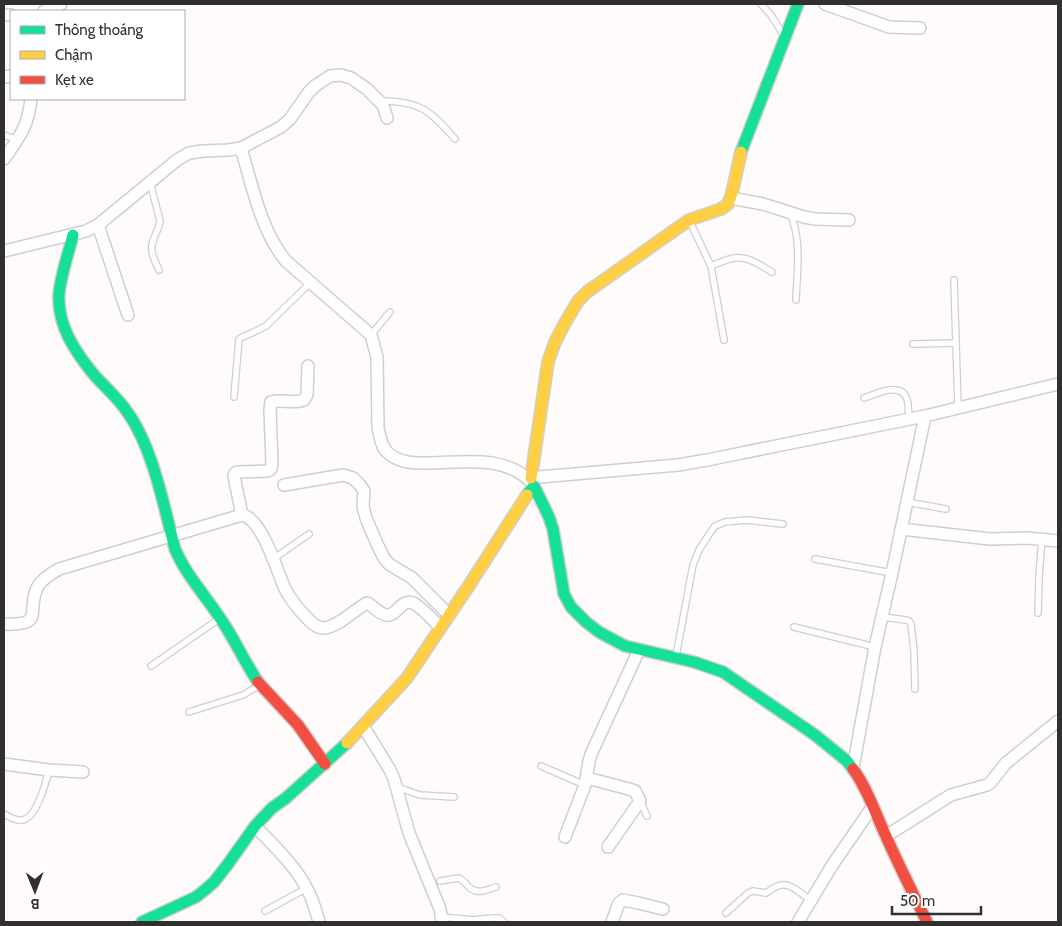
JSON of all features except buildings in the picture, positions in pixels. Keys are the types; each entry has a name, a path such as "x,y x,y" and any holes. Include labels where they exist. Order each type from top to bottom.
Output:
{"street":[{"path":"46,10 61,4"},
{"path":"142,922 206,890 228,864 255,826 272,808 325,764 407,678 523,500 531,481 548,362 555,342 578,301 587,292 689,220 721,209 728,204 731,198 738,158 798,4"},
{"path":"825,4 889,27 920,28"},
{"path":"4,251 86,231 98,225 177,160 189,153 203,150 241,148 281,127 290,120 309,92 330,76 341,75 351,78 367,89 383,105 387,118"},
{"path":"4,159 26,126 31,100"},
{"path":"241,148 262,219 279,253 370,334 377,357 378,428 380,440 386,452 398,460 414,464 490,462 514,470 531,481 549,517 564,594 571,608 599,632 624,646 694,662 723,672 836,751 853,768 873,806 927,922"},
{"path":"731,198 754,202 814,219 849,220"},
{"path":"98,225 128,315"},
{"path":"73,235 59,302 60,318 66,332 77,353 134,421 150,458 171,536 180,561 220,618 260,685 298,725 325,764"},
{"path":"242,515 235,473 271,470 271,402 277,400 299,402 304,400 307,395 308,366"},
{"path":"531,481 678,465 707,460 925,416 1058,384"},
{"path":"853,768 875,647 925,416"},
{"path":"284,485 343,475 353,478 364,492 363,506 366,518 388,564 412,578 449,614"},
{"path":"4,624 27,622 31,619 34,596 38,585 59,568 245,515 263,535 286,590 298,608 316,627 332,626 367,603 385,615 391,614 406,602 412,602 417,605 440,627"},
{"path":"901,529 990,539 1058,540"},
{"path":"565,838 586,781 592,752 639,650"},
{"path":"886,836 951,795 987,785 1006,763 1058,721"},
{"path":"363,726 390,770 409,833 435,883 442,920"},
{"path":"4,764 83,772"},
{"path":"586,781 629,788 635,791 640,800 608,847"},
{"path":"798,922 833,864 873,806"},
{"path":"255,826 296,871 307,888 319,922"},
{"path":"612,922 619,903 623,900 663,909"}],"lane":[{"path":"761,4 771,15 785,37"},
{"path":"379,101 398,101 416,105 439,120 455,139"},
{"path":"4,135 18,140"},
{"path":"150,182 160,221 152,248 159,270"},
{"path":"789,213 794,223 798,245 796,300"},
{"path":"689,220 710,266 724,340"},
{"path":"710,266 730,259 742,258 750,260 772,272"},
{"path":"954,280 958,407"},
{"path":"234,397 239,339 266,326 311,282"},
{"path":"370,334 390,312"},
{"path":"913,344 956,343"},
{"path":"864,398 893,389 903,392 907,398 909,419"},
{"path":"907,502 946,509"},
{"path":"676,658 693,565 699,550 715,526 725,522 747,520 783,524"},
{"path":"273,560 309,534"},
{"path":"1038,613 1042,539"},
{"path":"815,559 892,572"},
{"path":"882,617 906,620 911,624 915,689"},
{"path":"151,666 220,618"},
{"path":"794,627 875,647"},
{"path":"189,712 243,695 260,685"},
{"path":"541,766 586,781"},
{"path":"4,814 23,820 29,816 40,801 49,770"},
{"path":"396,787 420,794 454,797"},
{"path":"640,800 647,816"},
{"path":"435,883 459,878 474,891 479,892 496,887"},
{"path":"726,913 753,890 766,893 781,885 790,887 811,901"},
{"path":"265,911 307,888"},
{"path":"442,920 473,921 499,918 504,922"}],"traffic: fast":[{"path":"741,152 798,4"},
{"path":"73,235 59,294 61,317 69,338 81,358 121,403 137,427 151,460 179,558 225,626 258,682"},
{"path":"527,495 534,486 553,529 564,594 571,607 586,622 599,632 625,646 694,662 723,672 815,735 847,761 853,769"},
{"path":"142,922 196,897 206,889 214,882 255,826 272,808 286,798 347,743"}],"traffic: slow":[{"path":"531,478 548,362 555,342 578,301 587,292 689,220 721,209 728,204 741,152"},
{"path":"347,743 407,678 527,495"}],"traffic: jam":[{"path":"258,682 298,725 325,764"},
{"path":"853,769 867,792 927,922"}]}
